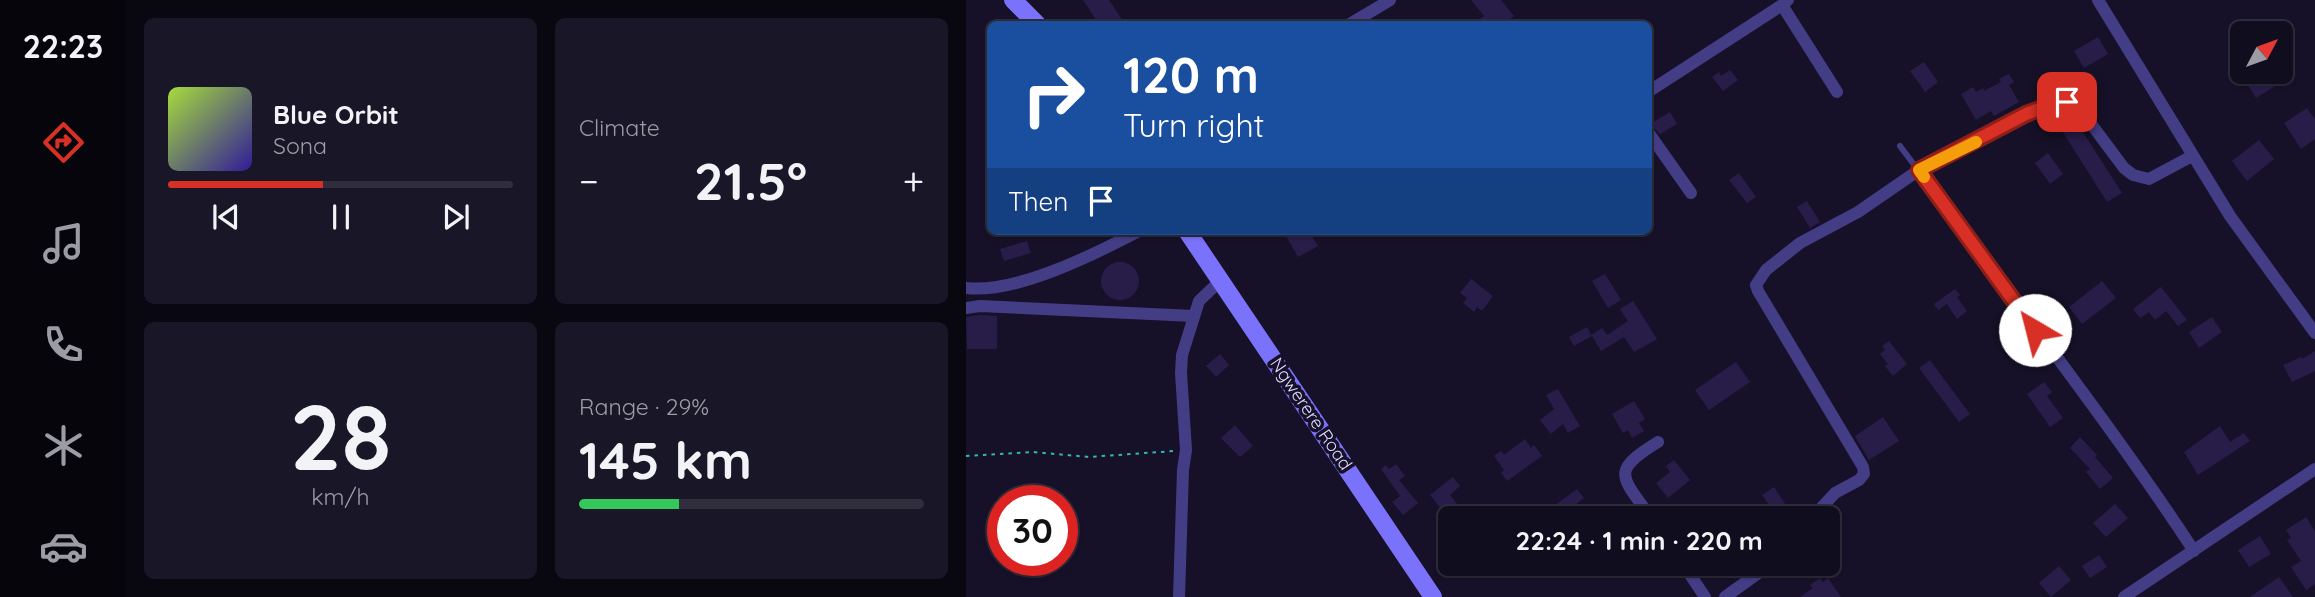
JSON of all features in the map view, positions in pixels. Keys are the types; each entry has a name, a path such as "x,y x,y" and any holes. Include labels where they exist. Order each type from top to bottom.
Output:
{"main road":[{"path":"1013,0 1034,21"},
{"name":"Ngwerere Road","path":"1190,235 1433,597"}],"street":[{"path":"1355,21 1390,0"},
{"path":"2098,0 2230,216 2315,333"},
{"path":"1652,90 1785,2 1837,92"},
{"path":"1823,506 1835,493 1859,480 1864,474 1863,467 1756,285 1766,270 1800,243 1858,212 1919,170 2026,114 2050,105 2067,102 2080,110 2124,168 2133,175 2149,179 2192,156"},
{"path":"1652,138 1691,193"},
{"path":"1919,170 2009,296 2135,463 2194,551"},
{"path":"966,288 996,286 1058,269 1130,235"},
{"path":"1179,597 1186,450 1182,355 1204,294 1221,279"},
{"path":"966,307 1194,316"},
{"path":"1643,506 1629,486 1624,467 1658,442"},
{"path":"2124,597 2315,469"},
{"path":"1691,576 1705,597"},
{"path":"1724,597 1754,576"}],"lane":[{"path":"1900,146 1919,170"}],"path":[{"path":"966,456 1033,452 1089,457 1186,450"}],"building":[{"path":"1083,0 1109,0 1123,21 1097,21"},
{"path":"1471,0 1501,0 1514,16 1507,21 1477,21 1484,16"},
{"path":"2098,37 2108,54 2084,68 2074,51"},
{"path":"1924,62 1938,82 1925,92 1910,71"},
{"path":"1730,70 1738,80 1723,91 1712,77 1719,72 1721,76"},
{"path":"2009,74 2014,82 2009,85 2019,102 1994,116 1991,111 1976,120 1961,94 1973,87 1976,92 1983,88 1984,91 2001,82 1999,79"},
{"path":"2248,84 2278,84 2256,98"},
{"path":"2307,108 2315,119 2315,139 2301,149 2284,123"},
{"path":"2066,111 2072,115 2122,193 2107,202 2052,115"},
{"path":"1670,112 1677,124 1660,134 1652,123"},
{"path":"2259,140 2274,159 2247,181 2232,161"},
{"path":"2048,153 2063,174 2050,184 2035,163"},
{"path":"1739,173 1756,197 1747,203 1729,180"},
{"path":"1807,201 1820,222 1810,228 1797,207"},
{"path":"1311,235 1318,246 1298,257 1286,236"},
{"path":"1027,241 1031,253 1004,261 1000,249"},
{"path":"1120,262 1133,268 1139,281 1133,294 1120,300 1107,294 1101,281 1107,268"},
{"path":"1605,274 1621,300 1608,308 1592,281"},
{"path":"1471,279 1493,296 1482,311 1477,307 1474,312 1463,303 1467,298 1460,293"},
{"path":"2102,281 2116,298 2082,324 2069,307"},
{"path":"2161,287 2187,320 2178,326 2166,311 2155,320 2149,312 2140,318 2133,309"},
{"path":"1955,289 1967,311 1957,319 1947,304 1938,310 1934,304"},
{"path":"1633,301 1657,339 1634,352 1624,337 1601,351 1592,336 1574,346 1569,337 1587,327 1591,335 1602,328 1607,335 1628,321 1620,309"},
{"path":"997,316 997,349 967,349 966,317"},
{"path":"2212,317 2222,332 2199,348 2189,332"},
{"path":"1889,341 1907,364 1893,376 1880,354 1885,350 1882,346"},
{"path":"2315,351 2315,371 2292,382 2283,365 2301,357 2302,359"},
{"path":"1220,354 1229,365 1216,377 1206,366"},
{"path":"1930,360 1970,414 1959,422 1919,368"},
{"path":"1736,362 1750,382 1709,410 1695,390"},
{"path":"2044,382 2052,392 2047,396 2063,418 2050,427 2027,394"},
{"path":"1558,389 1580,426 1568,433 1563,424 1551,434 1540,420 1554,409 1546,395"},
{"path":"1634,401 1645,419 1639,423 1644,431 1632,438 1628,430 1623,433 1612,414"},
{"path":"1883,417 1899,441 1869,460 1855,436"},
{"path":"1235,425 1253,446 1240,457 1221,438"},
{"path":"2220,426 2230,442 2244,433 2250,441 2198,475 2184,452"},
{"path":"2080,437 2113,478 2100,489 2086,472 2090,469 2070,448"},
{"path":"1525,439 1531,448 1534,445 1542,456 1507,481 1501,473 1504,470 1494,456 1501,451 1504,455"},
{"path":"1674,460 1690,480 1668,498 1656,483 1670,472 1666,466"},
{"path":"1396,464 1405,476 1399,480 1418,503 1403,515 1392,502 1400,496 1381,469 1386,465 1389,469"},
{"path":"1453,477 1460,486 1450,495 1458,506 1439,506 1430,495"},
{"path":"1774,487 1786,506 1770,506 1762,495"},
{"path":"1577,489 1584,498 1576,506 1554,506"},
{"path":"2115,504 2128,518 2106,537 2093,523"},
{"path":"2306,517 2315,531 2315,584 2306,590 2291,567 2301,561 2287,540 2291,538 2286,530"},
{"path":"2260,536 2271,554 2249,567 2238,550"},
{"path":"2099,555 2107,567 2090,578 2082,566"},
{"path":"2059,566 2071,580 2051,597 2039,583"},
{"path":"2279,577 2293,597 2250,597"},
{"path":"1820,578 1823,582 1828,578 1841,597 1800,597 1813,588 1810,585"}],"slow traffic":[{"path":"1924,177 1919,170 1976,142"}],"route":[{"path":"2035,330 1919,170 2026,114 2067,102"}]}
